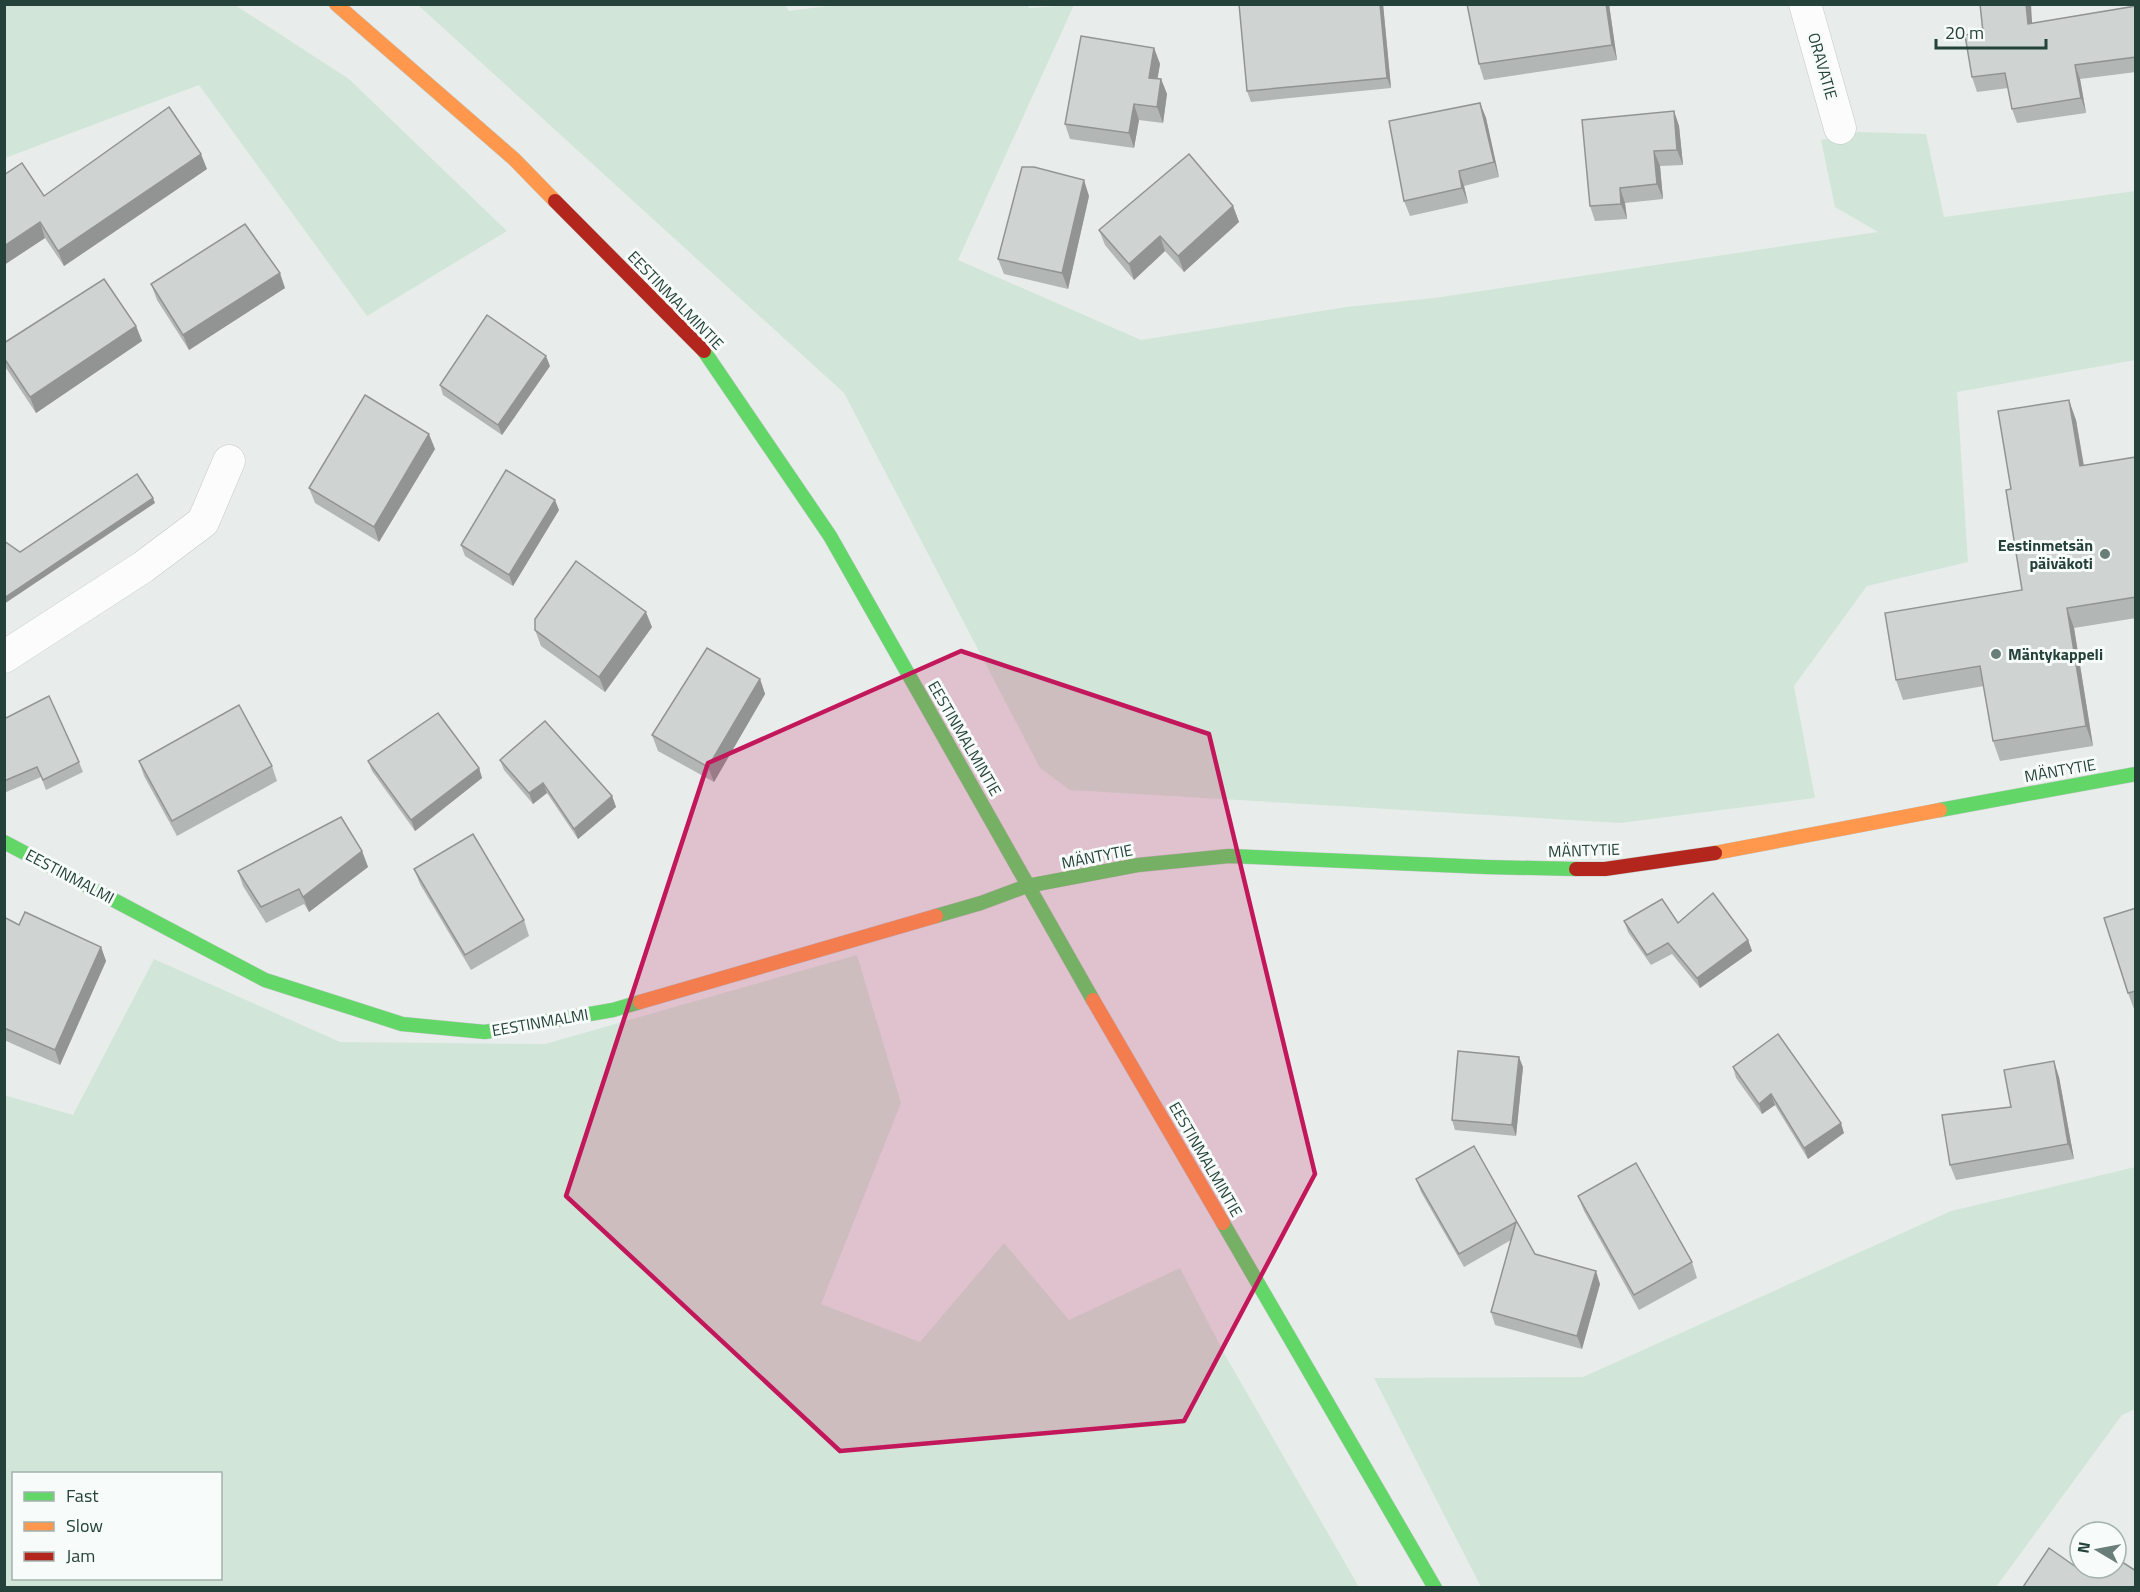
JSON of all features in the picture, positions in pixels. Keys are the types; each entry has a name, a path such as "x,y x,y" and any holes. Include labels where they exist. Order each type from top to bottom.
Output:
{"street":[{"name":"EESTINMALMINTIE","path":"336,4 513,159 708,355 830,536 992,819 1027,886 1435,1587"},
{"name":"ORAVATIE","path":"1805,4 1840,128"},
{"path":"4,657 143,567 203,522 229,461"},
{"name":"MÄNTYTIE","path":"1027,886 1138,865 1229,856 1299,857 1486,867 1605,869 1736,850 2040,790 2136,774"},
{"name":"EESTINMALMI","path":"4,842 265,980 402,1024 485,1032 613,1010 981,903 1027,886"}],"highlighted area":[{"path":"961,651 1209,734 1315,1174 1184,1421 840,1451 566,1196 708,763"}],"green space":[{"path":"5,4 235,5 349,79 507,231 367,316 199,85 5,158"},
{"path":"784,4 789,11 843,4 1028,4 1029,8 1074,5 958,260 1141,340 1346,307 1434,298 1878,232 1835,207 1821,140 1859,132 1926,134 1944,217 2135,191 2135,360 1957,392 1968,562 1867,586 1794,686 1815,798 1620,823 1070,790 1040,768 844,393 418,5"},
{"path":"857,955 901,1103 821,1304 920,1342 1004,1243 1069,1320 1180,1268 1225,1355 1359,1587 5,1587 4,1095 73,1115 154,959 340,1042 545,1044"},
{"path":"2135,1167 2135,1409 2122,1415 1996,1587 1481,1587 1374,1378 1583,1377 1951,1211"}],"building":[{"path":"1239,4 1380,4 1387,78 1247,91"},
{"path":"1467,4 1606,4 1612,45 1479,64"},
{"path":"1980,4 2026,4 2028,24 2136,6 2136,57 2075,65 2081,98 2012,109 2005,73 1972,77 1965,35 1983,32"},
{"path":"1081,36 1154,48 1149,78 1161,79 1157,107 1134,104 1129,133 1065,124"},
{"path":"1480,103 1494,162 1459,171 1462,188 1404,201 1389,121"},
{"path":"169,107 201,154 58,251 40,222 4,246 4,175 22,163 44,196"},
{"path":"1674,111 1677,150 1654,151 1657,184 1620,188 1621,204 1590,206 1582,120"},
{"path":"1189,154 1233,206 1178,256 1160,236 1129,264 1099,230"},
{"path":"1022,167 1034,167 1084,180 1062,273 998,259"},
{"path":"245,224 280,273 183,335 151,284"},
{"path":"104,279 136,326 30,397 4,358 4,343"},
{"path":"487,315 546,356 498,425 440,385"},
{"path":"365,395 429,434 374,527 309,488"},
{"path":"2069,400 2080,466 2136,457 2136,597 2067,608 2086,726 1993,741 1980,666 1896,680 1885,613 2022,590 2006,490 2011,489 1998,411"},
{"path":"506,470 555,500 509,575 461,545"},
{"path":"137,474 153,498 4,598 4,541 20,552"},
{"path":"576,561 646,612 599,677 535,630 535,619"},
{"path":"707,648 760,679 708,767 652,735"},
{"path":"49,696 79,762 43,780 37,767 4,781 4,719"},
{"path":"239,705 272,766 172,821 139,761"},
{"path":"438,713 479,768 411,820 368,761"},
{"path":"545,721 612,796 574,829 543,783 529,793 500,760"},
{"path":"341,817 362,851 303,897 299,889 261,907 238,871"},
{"path":"473,834 524,920 465,955 414,869"},
{"path":"1713,893 1748,940 1697,978 1668,943 1647,955 1624,921 1662,899 1678,923"},
{"path":"2136,908 2136,991 2128,993 2104,918"},
{"path":"25,912 101,947 55,1050 4,1028 4,917 19,925"},
{"path":"1778,1034 1841,1123 1804,1148 1771,1094 1759,1104 1733,1067"},
{"path":"1458,1051 1519,1057 1512,1125 1452,1120"},
{"path":"2054,1061 2068,1144 1950,1165 1942,1115 2011,1107 2004,1070"},
{"path":"1474,1146 1535,1254 1596,1271 1577,1336 1491,1312 1516,1222 1459,1254 1416,1179"},
{"path":"1636,1163 1692,1262 1634,1295 1578,1196"},
{"path":"2049,1548 2068,1561 2068,1580 2128,1580 2128,1566 2136,1571 2136,1587 2023,1587"}],"traffic: fast":[{"path":"704,351 830,536 1093,1000"},
{"path":"1940,810 2136,774"},
{"path":"4,842 265,980 402,1024 485,1032 613,1010 640,1002"},
{"path":"936,916 1027,886 1138,865 1229,856 1576,869"},
{"path":"1223,1223 1435,1588"}],"traffic: slow":[{"path":"336,4 514,159 555,201"},
{"path":"1715,853 1940,810"},
{"path":"640,1002 936,916"},
{"path":"1093,1000 1223,1223"}],"traffic: jam":[{"path":"555,201 704,351"},
{"path":"1576,869 1605,869 1715,853"}],"place":[{"name":"Eestinmetsän päiväkoti","path":"2105,554"},
{"name":"Mäntykappeli","path":"1996,654"}]}
